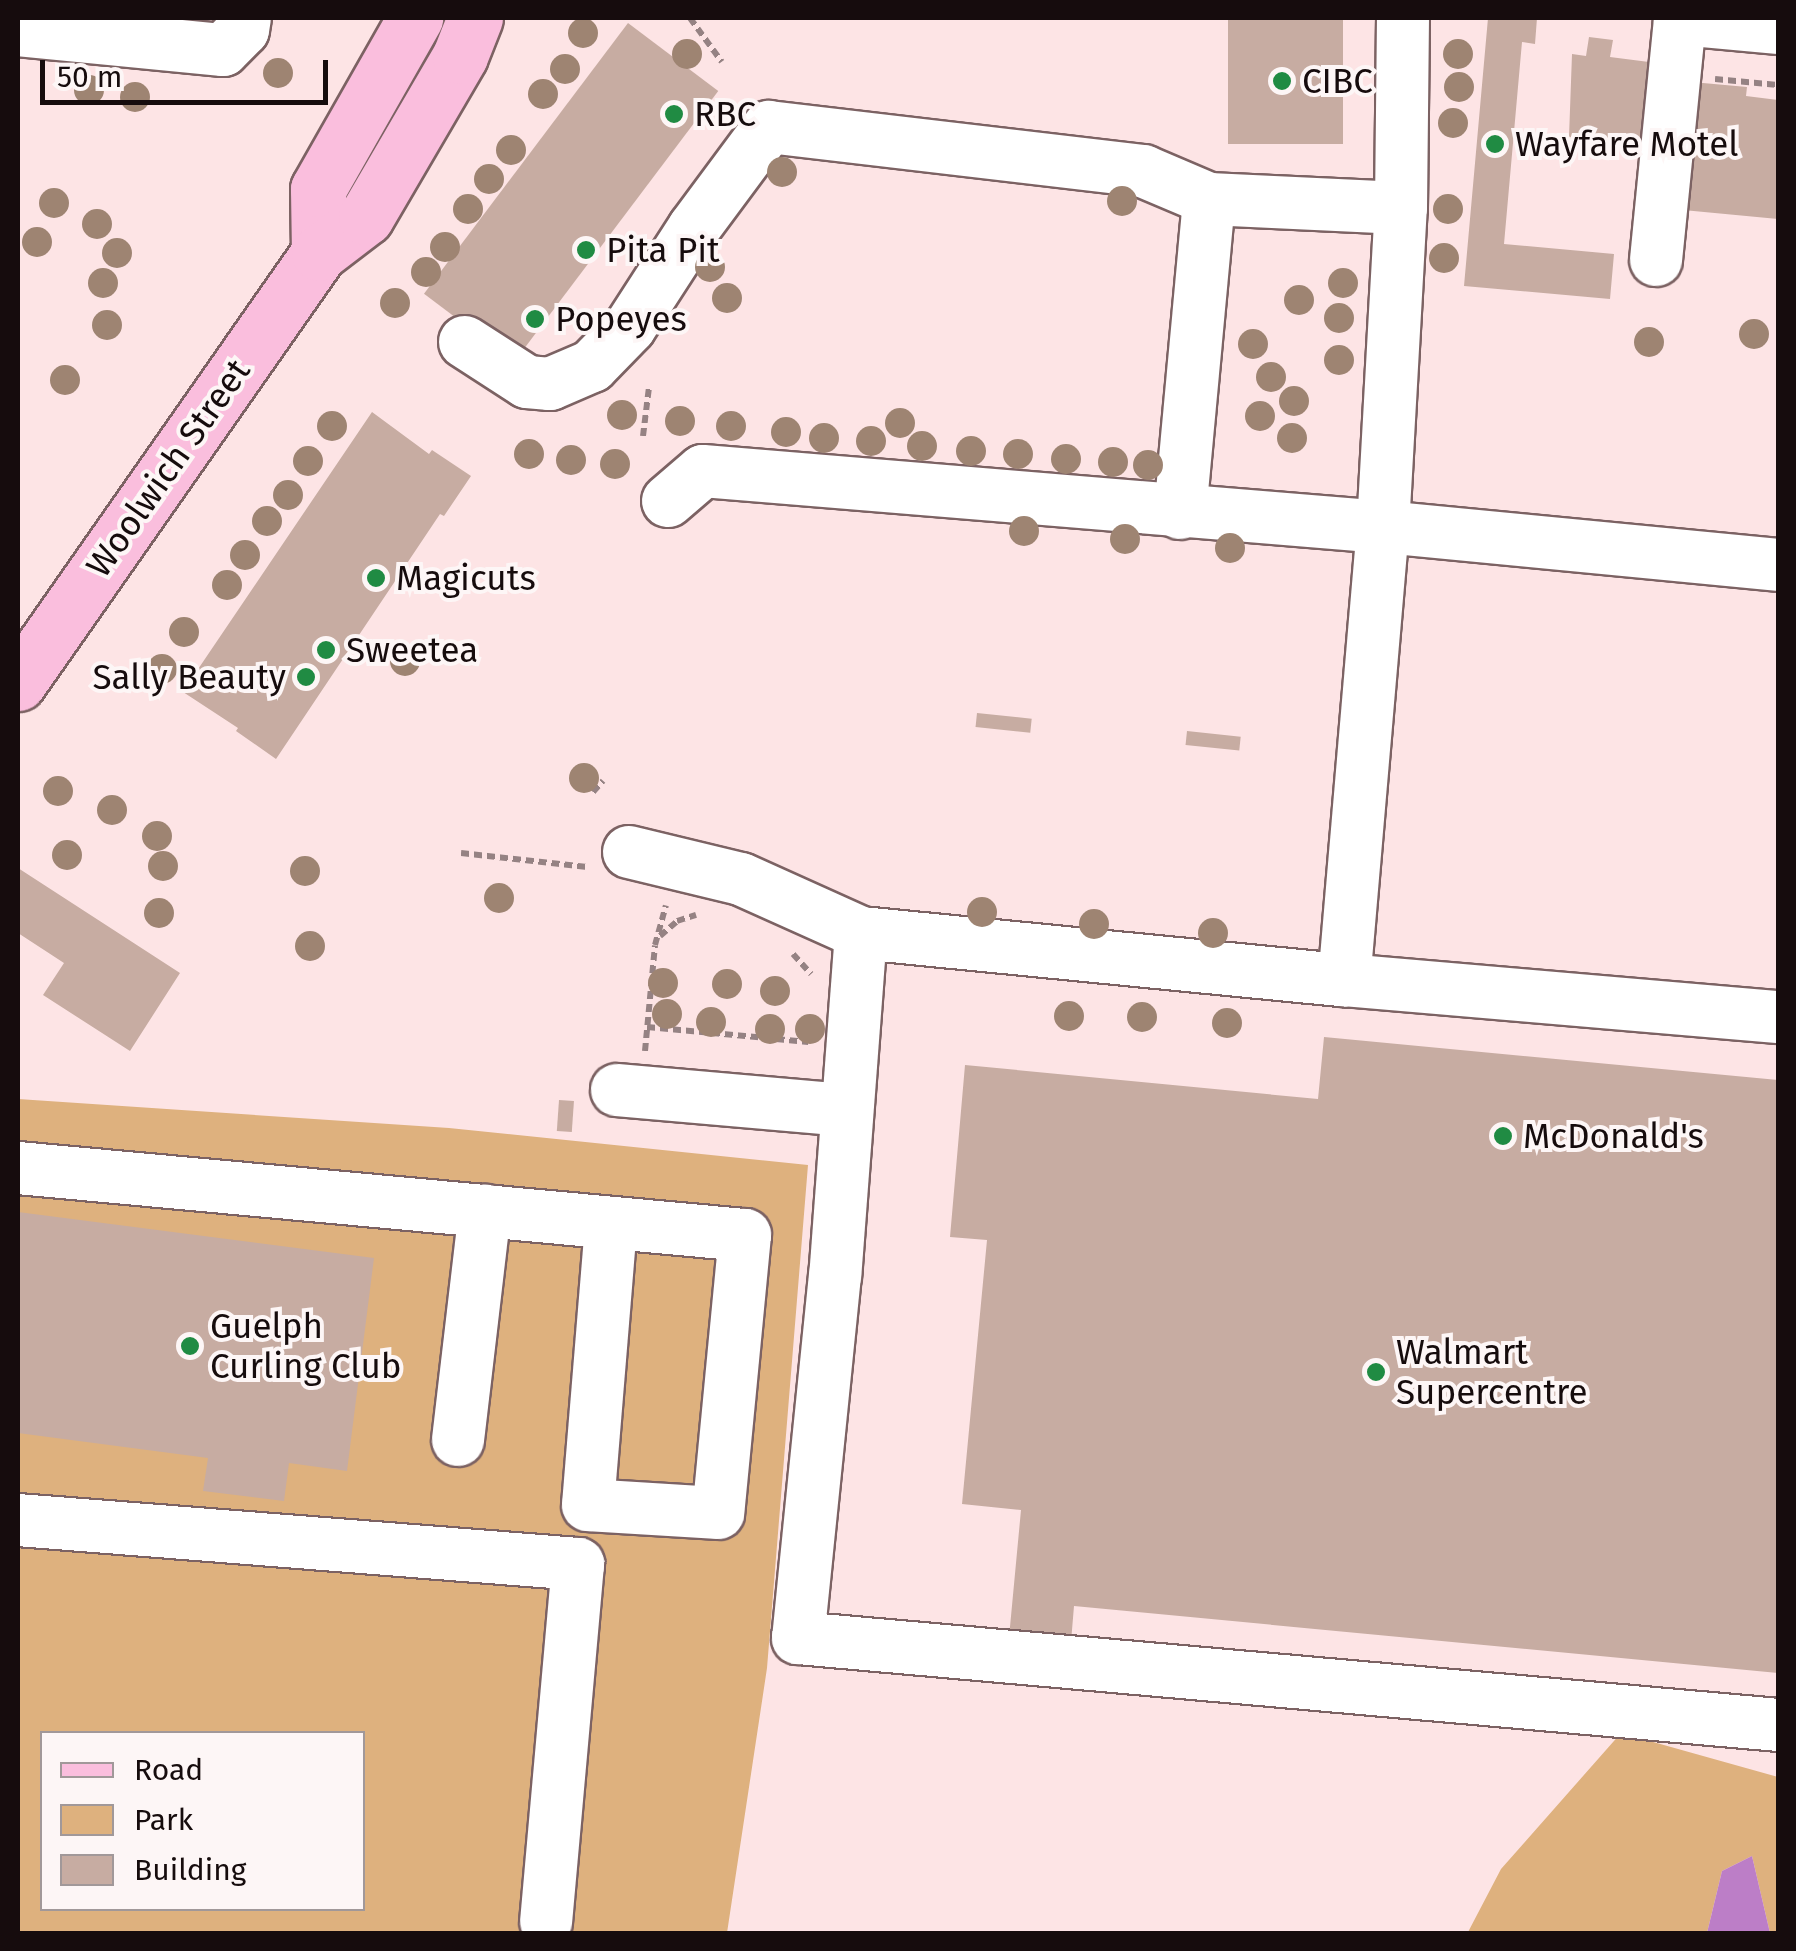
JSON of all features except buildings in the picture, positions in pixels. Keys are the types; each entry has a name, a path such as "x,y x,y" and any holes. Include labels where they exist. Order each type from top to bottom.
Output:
{"main road":[{"path":"319,253 318,188 415,18"},
{"name":"Woolwich Street","path":"18,683 319,253 366,217 460,56 475,18"}],"lane":[{"path":"18,30 224,50 243,30 245,18"},
{"path":"1344,980 1383,527 1401,208 1404,18"},
{"path":"1656,260 1680,18 1778,28"},
{"path":"466,342 528,382 550,384 592,366 630,328 694,228 769,127 1143,171 1209,199 1401,208"},
{"path":"1180,512 1209,199"},
{"path":"668,501 703,471 1383,527 1778,565"},
{"path":"614,865 741,879 861,934 1778,1018"},
{"path":"861,934 835,1275 798,1638 1778,1725"},
{"path":"629,1092 846,1110"},
{"path":"18,1168 745,1235 718,1514 588,1505"},
{"path":"458,1440 484,1211"},
{"path":"546,1922 612,1223"},
{"path":"18,1520 578,1564"}],"path":[{"path":"690,18 722,62"},
{"path":"643,436 648,387"},
{"path":"593,792 603,781"},
{"path":"460,853 614,865"},
{"path":"629,1092 647,1027 654,945 666,905"},
{"path":"654,945 676,921 696,915"},
{"path":"647,1027 824,1044"}],"green space":[{"path":"18,1099 449,1128 808,1165 767,1668 727,1933 18,1933"},
{"path":"1621,1733 1778,1777 1778,1933 1770,1933 1752,1856 1722,1871 1707,1933 1467,1934 1501,1869"}],"shaded area":[{"path":"1752,1856 1770,1933 1707,1933 1722,1871"}],"place":[{"name":"CIBC","path":"1282,81"},
{"name":"RBC","path":"674,114"},
{"name":"Wayfare Motel","path":"1495,144"},
{"name":"Pita Pit","path":"586,250"},
{"name":"Popeyes","path":"535,319"},
{"name":"Magicuts","path":"376,578"},
{"name":"Sweetea","path":"326,650"},
{"name":"Sally Beauty","path":"306,677"},
{"name":"McDonald's","path":"1503,1136"},
{"name":"Guelph Curling Club","path":"190,1346"},
{"name":"Walmart Supercentre","path":"1376,1372"}]}
